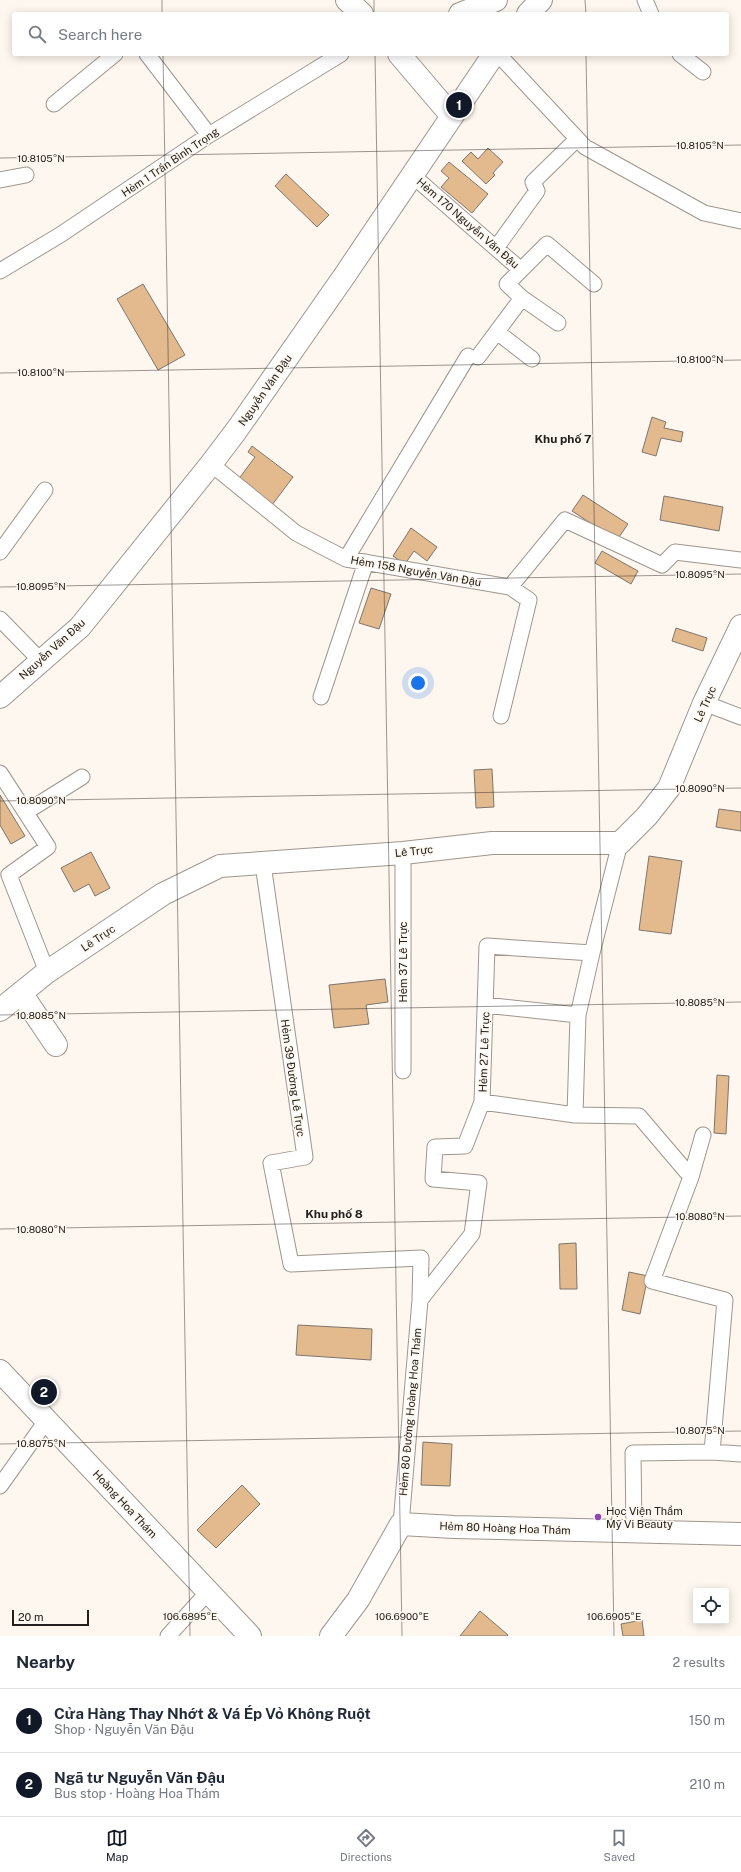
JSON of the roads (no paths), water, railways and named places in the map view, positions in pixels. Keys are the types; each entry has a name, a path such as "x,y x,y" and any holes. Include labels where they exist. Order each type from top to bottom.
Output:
{"street":[{"path":"347,0 360,12"},
{"path":"465,12 496,0"},
{"path":"530,12 541,0"},
{"path":"401,56 451,115"},
{"name":"Nguyễn Văn Đậu","path":"0,697 80,626 211,464 236,431 493,56"},
{"name":"Lê Trực","path":"0,1010 47,972 163,894 220,866 403,853 492,843 620,843 647,816 669,788 704,704 741,626"},
{"path":"21,993 56,1045"},
{"name":"Hoàng Hoa Thám","path":"0,1371 250,1636"},
{"path":"331,1636 358,1600 401,1524"},
{"name":"Hẻm 80 Hoàng Hoa Thám","path":"401,1524 454,1527 741,1534"}],"lane":[{"path":"645,0 650,12"},
{"path":"54,104 113,56"},
{"path":"149,56 209,135"},
{"name":"Hẻm 1 Trần Bình Trọng","path":"0,271 60,235 209,135 338,56"},
{"path":"500,56 585,147 704,213 741,221"},
{"path":"683,56 703,72"},
{"path":"496,248 537,192 533,182 577,139"},
{"path":"0,180 26,175"},
{"name":"Hẻm 170 Nguyễn Văn Đậu","path":"412,175 522,270 547,244 594,284"},
{"path":"522,270 507,284 522,298 558,324"},
{"path":"346,559 473,357 497,332 522,298"},
{"path":"497,332 532,359"},
{"name":"Hẻm 158 Nguyễn Văn Đậu","path":"211,464 296,533 346,559 510,587 529,600 501,716"},
{"path":"0,552 45,490"},
{"path":"510,587 565,520 662,565 676,552 741,560"},
{"path":"321,697 366,562"},
{"path":"0,619 41,661"},
{"path":"704,704 741,717"},
{"path":"0,773 48,847 8,875 47,972"},
{"path":"26,812 82,777"},
{"path":"575,1115 578,1014 620,843"},
{"name":"Hẻm 37 Lê Trực","path":"403,853 403,1071"},
{"name":"Hẻm 39 Đường Lê Trực","path":"263,864 305,1157 272,1163 292,1264"},
{"name":"Hẻm 27 Lê Trực","path":"592,953 487,946 482,1102 575,1115 639,1116 691,1177"},
{"path":"485,1005 578,1014"},
{"path":"420,1300 472,1234 479,1183 433,1179 435,1147 465,1146 482,1102"},
{"path":"703,1135 691,1177 652,1281 725,1300 712,1452"},
{"name":"Hẻm 80 Đường Hoàng Hoa Thám","path":"292,1264 420,1258 420,1300 401,1524"},
{"path":"0,1486 46,1420"},
{"path":"634,1531 633,1453 712,1452 741,1454"},
{"path":"168,1636 208,1592"}],"place":[{"name":"Cửa Hàng Thay Nhớt & Vá Ép Vỏ Không Ruột","path":"459,105"},
{"name":"Ngã tư Nguyễn Văn Đậu","path":"44,1392"},
{"name":"Học Viện Thẩm Mỹ Vi Beauty","path":"598,1517"}],"district":[{"name":"Khu phố 7","path":"563,439"},
{"name":"Khu phố 8","path":"334,1214"}]}
